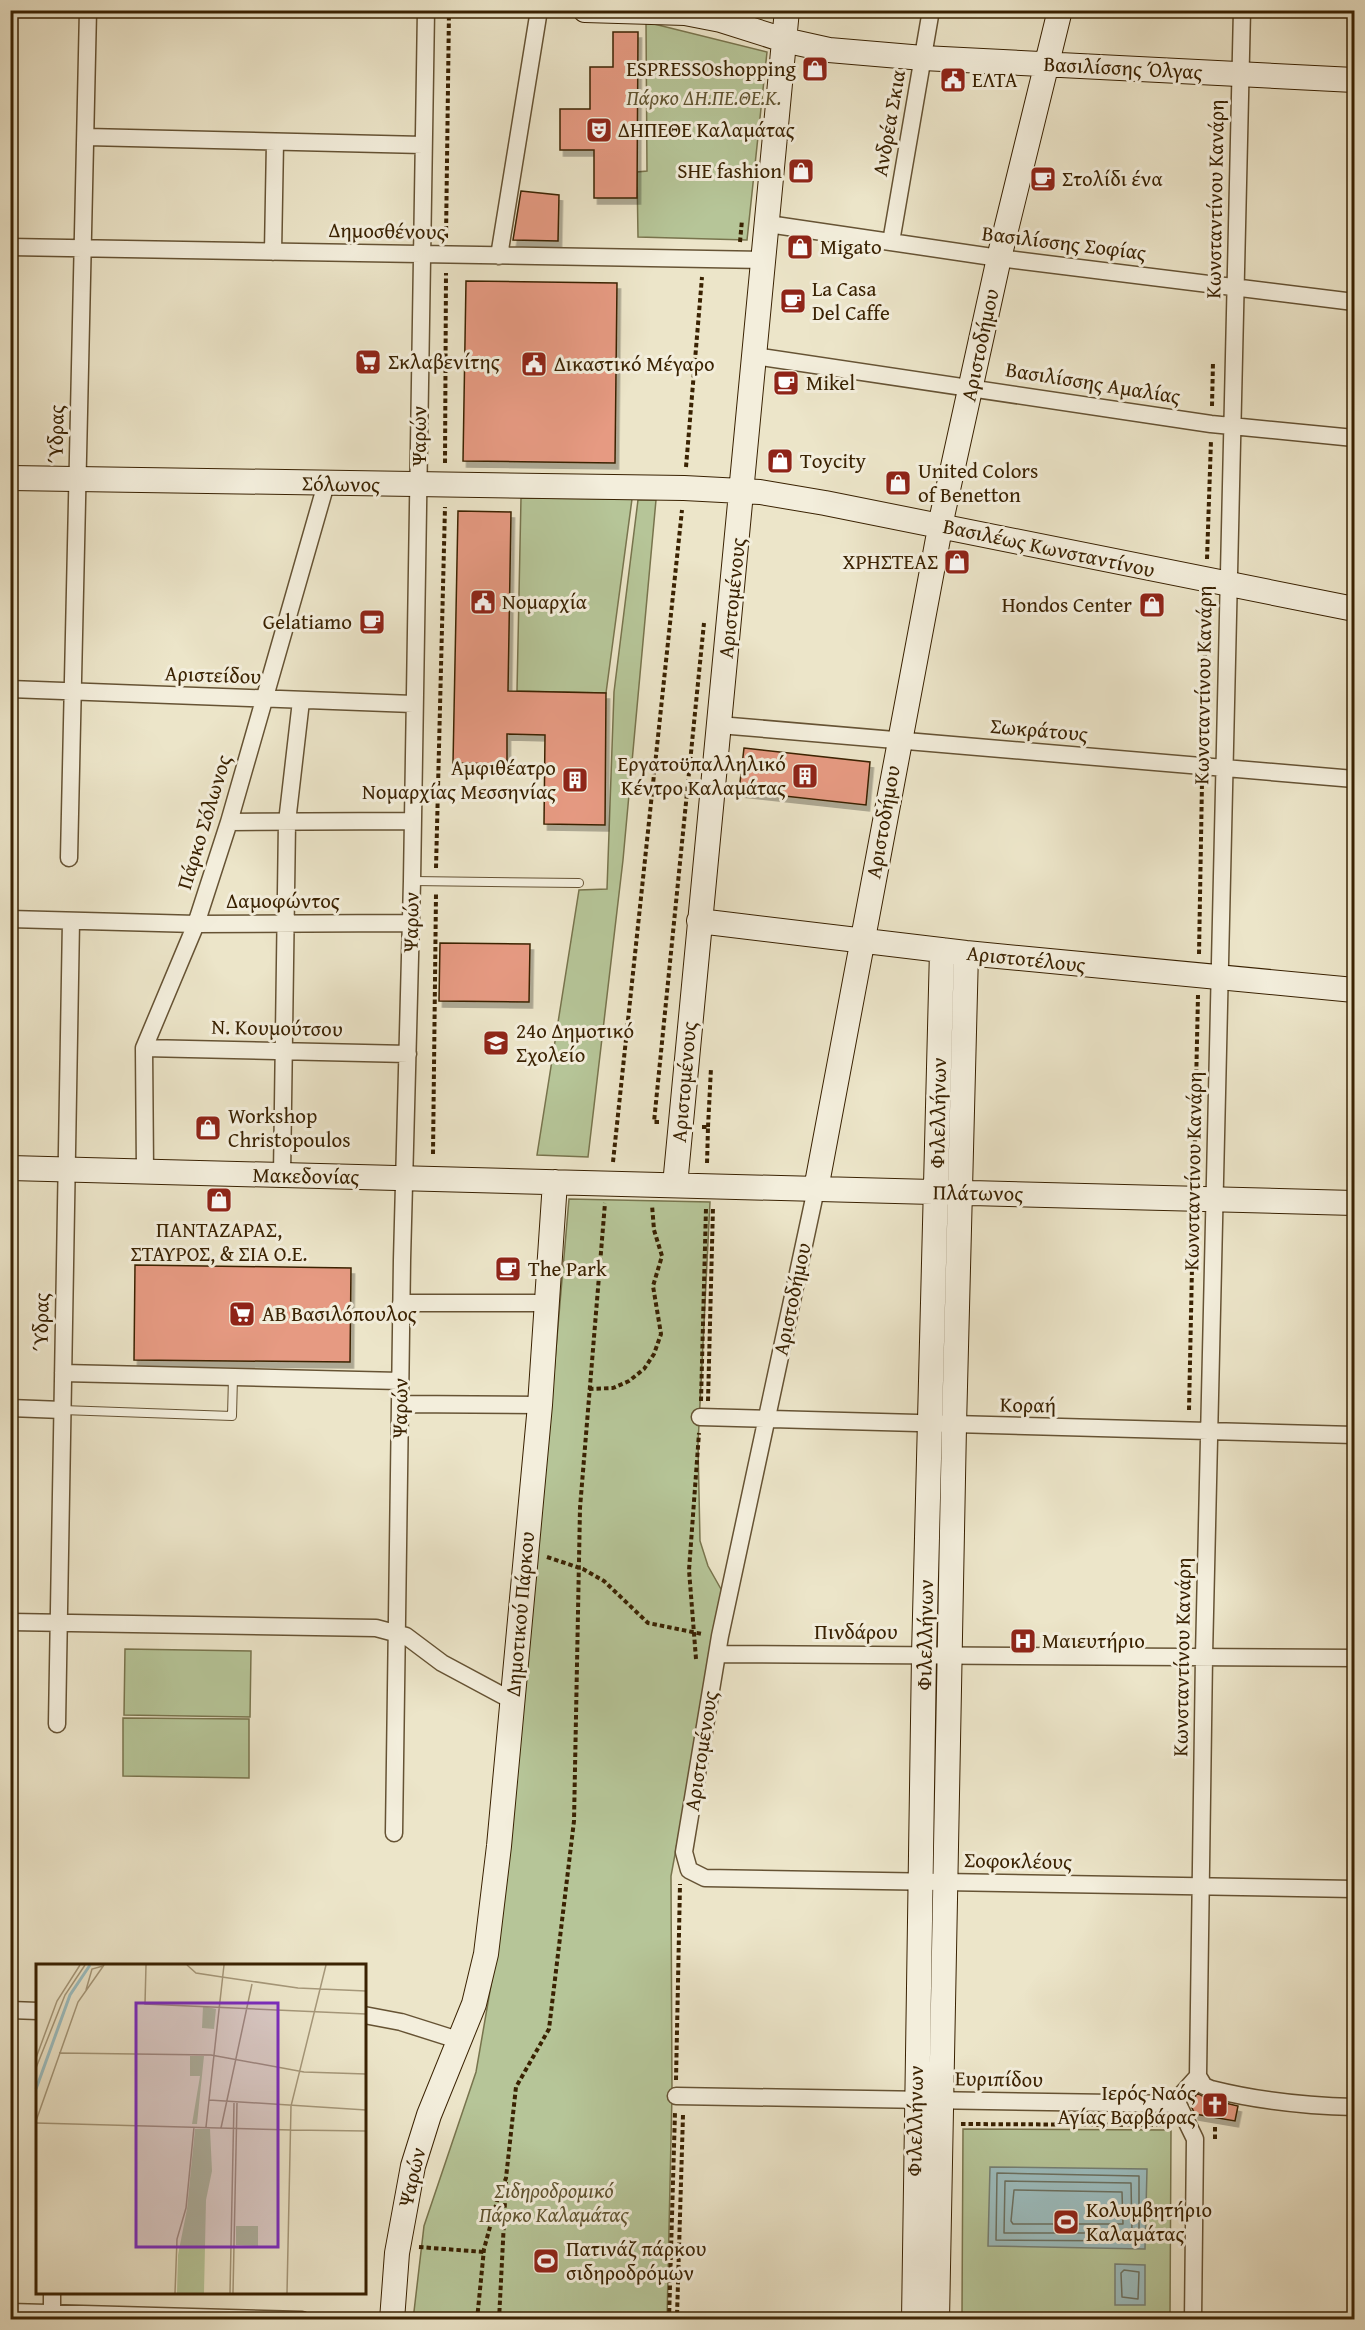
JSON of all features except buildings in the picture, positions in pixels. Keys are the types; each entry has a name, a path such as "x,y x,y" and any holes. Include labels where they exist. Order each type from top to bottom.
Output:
{"street":[{"name":"Ύδρας","path":"69,858 87,137 88,10"},
{"name":"Ψαρών","path":"394,1833 401,1303 413,821 413,704 419,486 426,10"},
{"path":"499,256 539,10"},
{"name":"Βασιλίσσης Όλγας","path":"585,10 704,16 784,40 829,50 923,58 1354,80"},
{"name":"Αριστομένους","path":"664,1185 699,921 787,10"},
{"name":"Ανδρέα Σκια","path":"891,243 931,10"},
{"name":"Αριστοδήμου","path":"720,1636 816,1189 940,525 999,258 1060,10"},
{"name":"Κωνσταντίνου Κανάρη","path":"1198,2076 1209,1431 1204,1199 1209,977 1224,769 1217,583 1231,426 1242,10"},
{"path":"87,137 423,146"},
{"path":"273,252 275,142"},
{"name":"Βασιλίσσης Σοφίας","path":"768,224 999,258 1354,302"},
{"name":"Δημοσθένους","path":"10,247 764,260"},
{"name":"Βασιλίσσης Αμαλίας","path":"754,356 1211,424 1354,438"},
{"name":"Σόλωνος","path":"10,478 419,486 684,488 742,491"},
{"name":"Πάρκο Σόλωνος","path":"145,1172 144,1048 196,924 229,822 326,484"},
{"name":"Βασιλέως Κωνσταντίνου","path":"742,491 797,498 940,525 1354,609"},
{"name":"Αριστείδου","path":"10,689 413,704"},
{"path":"282,1175 287,822 301,701"},
{"name":"Σωκράτους","path":"719,725 1354,779"},
{"path":"229,822 413,821"},
{"name":"Δαμοφώντος","path":"10,919 196,924 411,923"},
{"name":"Ύδρας","path":"57,1724 71,921"},
{"name":"Αριστοτέλους","path":"699,921 966,953 1354,990"},
{"name":"Φιλελλήνων","path":"937,2319 954,1426 942,950"},
{"name":"Φιλελλήνων","path":"914,2319 915,2100 930,1425 966,953"},
{"name":"Ν. Κουμούτσου","path":"144,1048 408,1054"},
{"name":"Μακεδονίας","path":"10,1168 555,1182 606,1187"},
{"name":"Δημοτικού Πάρκου","path":"461,2041 477,1995 486,1954 540,1405 555,1182"},
{"name":"Πλάτωνος","path":"606,1187 664,1185 1354,1203"},
{"path":"401,1303 547,1303"},
{"path":"63,1373 400,1381"},
{"path":"400,1404 540,1405"},
{"path":"10,1408 62,1410"},
{"name":"Κοραή","path":"704,1410 766,1419 954,1426 1354,1435"},
{"path":"10,1622 364,1626 398,1632 451,1669 512,1700"},
{"name":"Αριστομένους","path":"686,1866 684,1852 720,1636"},
{"name":"Πινδάρου","path":"717,1654 1354,1658"},
{"name":"Σοφοκλέους","path":"686,1866 694,1875 705,1878 1354,1888"},
{"path":"10,2010 36,2011"},
{"path":"366,2015 401,2022 461,2041"},
{"name":"Ψαρών","path":"392,2319 399,2244 413,2166 429,2115 461,2041"},
{"path":"1193,2319 1195,2139 1178,2104 1180,2095 1198,2076 1204,2086 1211,2089 1263,2100 1310,2106 1354,2107"},
{"name":"Ευριπίδου","path":"680,2096 1178,2104"},
{"path":"52,2294 52,2316"},
{"path":"10,2312 52,2316 302,2319"}],"lane":[{"path":"411,881 579,883"},
{"path":"62,1410 232,1416 233,1377"}],"path":[{"path":"433,1154 436,881 445,486 449,10"},
{"path":"499,2319 506,2178 516,2087 549,2029 573,1828 577,1567 599,1258 684,488 703,259"},
{"path":"1189,1404 1204,1199 1209,977 1203,767 1217,583 1211,424 1213,354"},
{"path":"589,1389 613,1388 629,1381 644,1369 654,1354 661,1334 653,1286 662,1256 654,1230 664,1185"},
{"path":"704,1410 714,1199"},
{"path":"525,1552 577,1567 611,1587 633,1611 648,1623 693,1633 720,1636"},
{"path":"680,2096 677,2316 871,2319"},
{"path":"941,2125 1176,2125"},
{"path":"477,2319 484,2252 497,2201 506,2178"},
{"path":"417,2246 484,2252"}],"green space":[{"name":"Πάρκο ΔΗ.ΠΕ.ΘΕ.Κ.","path":"646,22 767,52 747,240 638,237 637,172 647,171"},
{"path":"521,498 632,499 606,693 517,691"},
{"path":"638,500 656,500 623,860 588,1157 537,1155 579,890 607,889 614,692"},
{"name":"Σιδηροδρομικό Πάρκο Καλαμάτας","path":"569,1199 710,1202 698,1444 700,1541 708,1566 726,1598 712,1653 671,1876 672,2094 667,2319 413,2320 424,2226 476,2072 494,1968 551,1407"},
{"path":"125,1649 251,1651 250,1717 124,1715"},
{"path":"123,1718 249,1719 249,1778 123,1776"},
{"name":"Κολυμβητήριο Καλαμάτας","path":"963,2129 1171,2130 1170,2318 962,2314"}],"water":[{"name":"Κολυμβητήριο Καλαμάτας","path":"990,2167 1147,2169 1145,2249 988,2246"},
{"path":"1115,2264 1145,2265 1145,2305 1115,2305"}],"place":[{"name":"ESPRESSOshopping","path":"815,69"},
{"name":"ΕΛΤΑ","path":"953,80"},
{"name":"ΔΗΠΕΘΕ Καλαμάτας","path":"599,130"},
{"name":"SHE fashion","path":"801,171"},
{"name":"Στολίδι ένα","path":"1043,179"},
{"name":"Migato","path":"800,247"},
{"name":"La Casa Del Caffe","path":"793,301"},
{"name":"Σκλαβενίτης","path":"368,362"},
{"name":"Δικαστικό Μέγαρο","path":"534,364"},
{"name":"Mikel","path":"786,383"},
{"name":"Τoycity","path":"780,461"},
{"name":"United Colors of Benetton","path":"898,483"},
{"name":"ΧΡΗΣΤΕΑΣ","path":"957,562"},
{"name":"Νομαρχία","path":"483,602"},
{"name":"Hondos Center","path":"1152,605"},
{"name":"Gelatiamo","path":"372,622"},
{"name":"Εργατοϋπαλληλικό Κέντρο Καλαμάτας","path":"805,776"},
{"name":"Αμφιθέατρο Νομαρχίας Μεσσηνίας","path":"575,780"},
{"name":"24ο Δημοτικό Σχολείο","path":"496,1043"},
{"name":"Workshop Christopoulos","path":"208,1128"},
{"name":"ΠΑΝΤΑΖΑΡΑΣ, ΣΤΑΥΡΟΣ, & ΣΙΑ Ο.Ε.","path":"219,1200"},
{"name":"The Park","path":"508,1269"},
{"name":"ΑΒ Βασιλόπουλος","path":"242,1314"},
{"name":"Μαιευτήριο","path":"1023,1641"},
{"name":"Ιερός Ναός Αγίας Βαρβάρας","path":"1215,2105"},
{"name":"Κολυμβητήριο Καλαμάτας","path":"1066,2222"},
{"name":"Πατινάζ πάρκου σιδηροδρόμων","path":"546,2261"}]}
